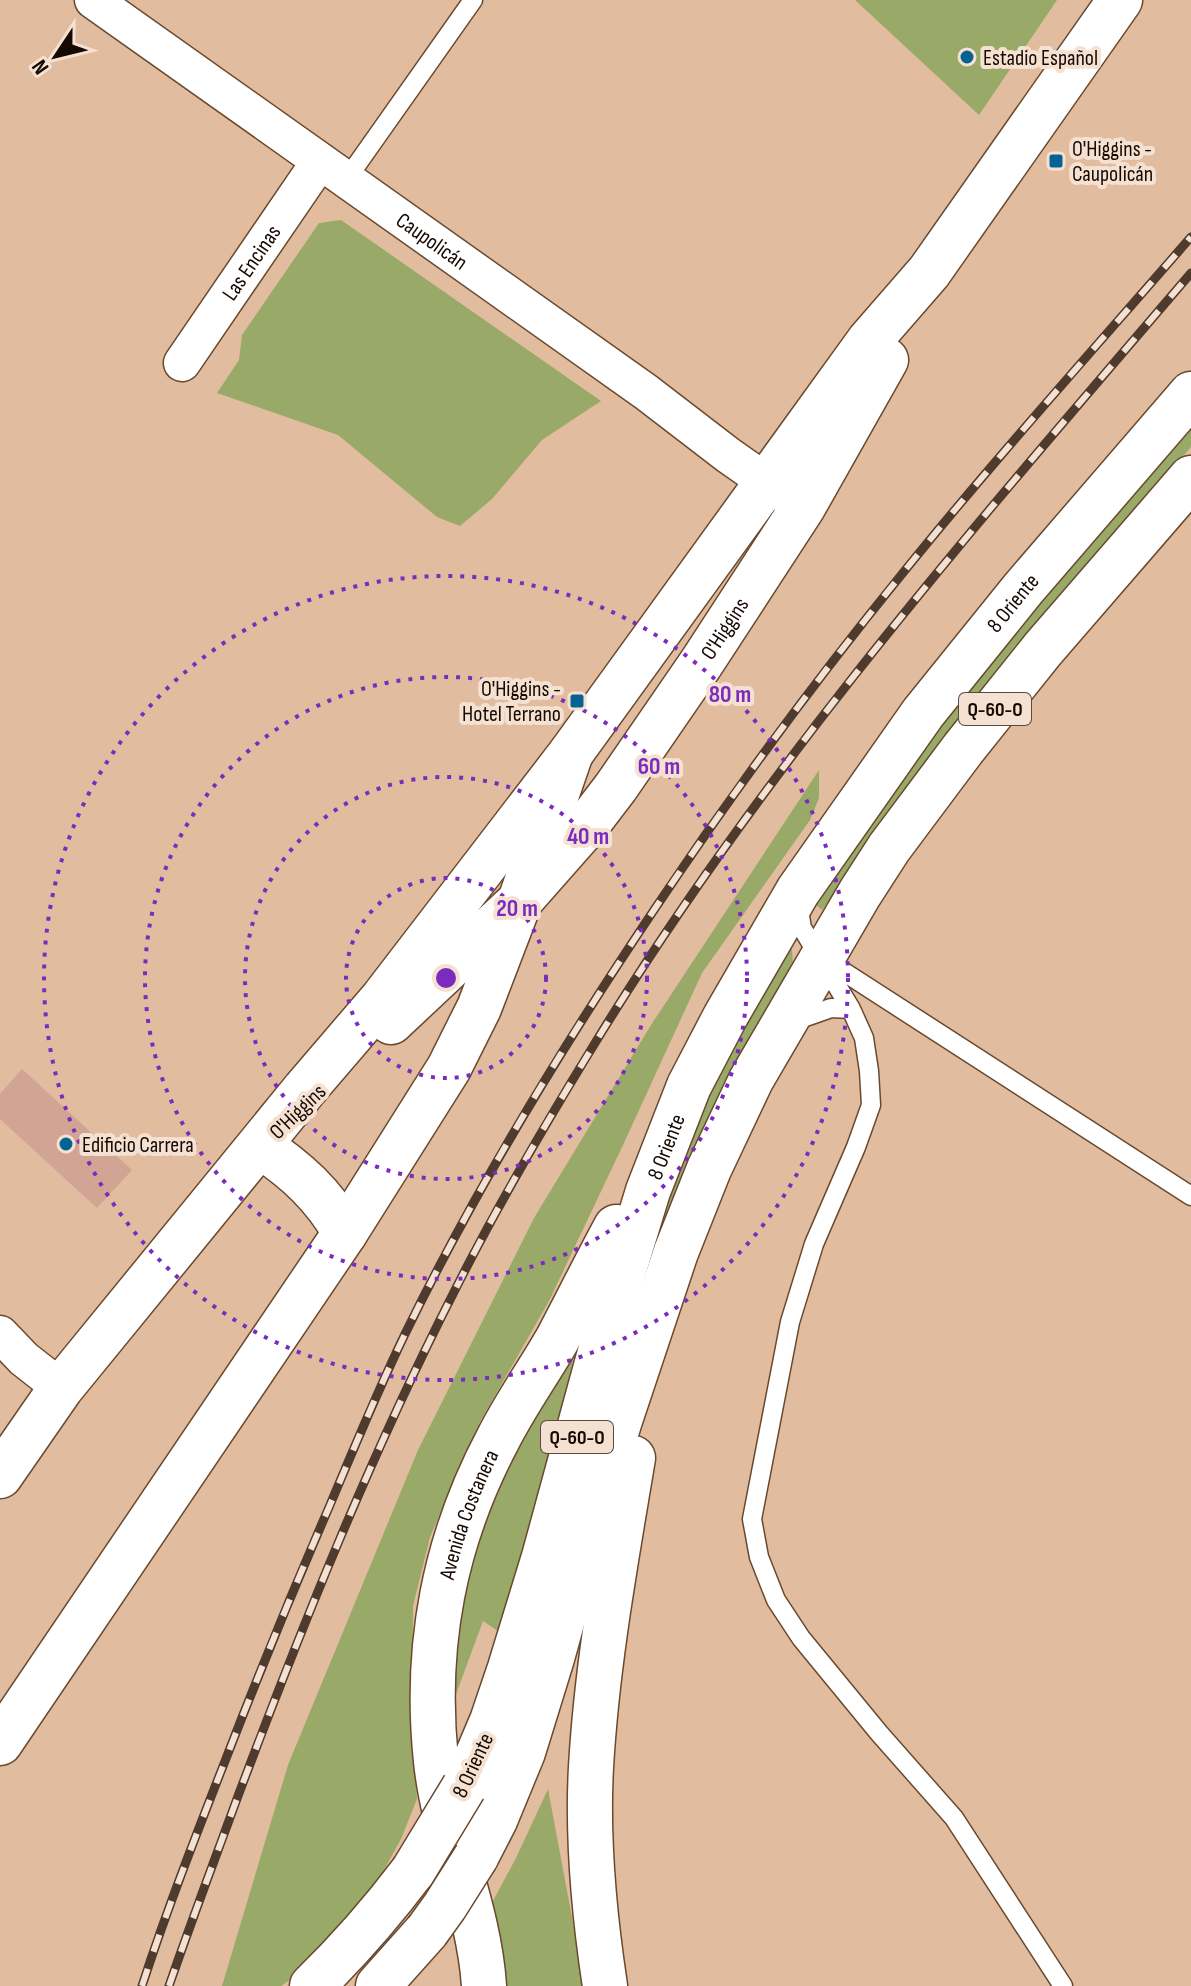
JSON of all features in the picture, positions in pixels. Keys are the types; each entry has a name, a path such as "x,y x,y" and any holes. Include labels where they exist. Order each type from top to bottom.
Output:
{"main road":[{"name":"O'Higgins","path":"260,1146 520,901 616,787 693,675 869,341 929,272 1120,0"},
{"name":"8 Oriente","path":"312,1986 363,1934 413,1871 464,1787 510,1668 648,1191 689,1086 725,1017 798,891 905,738 956,670 1191,394"},
{"name":"8 Oriente","path":"378,1986 427,1931 463,1879 495,1820 523,1752 598,1492 680,1240 751,1080 889,848 1043,649 1191,478"},
{"name":"O'Higgins","path":"0,1476 61,1388 383,998 571,753 786,495"},
{"path":"0,1743 345,1233 432,1096 465,1038 482,999 571,753"},
{"name":"Avenida Costanera","path":"484,1986 477,1932 440,1796 433,1733 433,1652 447,1569 462,1518 499,1436 556,1342 689,1086"},
{"path":"260,1146 315,1190 345,1233"},
{"path":"605,1986 594,1903 592,1857 594,1720 601,1656 656,1313"}],"street":[{"name":"Caupolicán","path":"93,0 646,392 786,495"},
{"name":"Las Encinas","path":"182,363 333,170"},
{"path":"0,1334 24,1359 61,1388"}],"lane":[{"path":"333,170 473,0"},
{"path":"798,891 802,928 851,1009 864,1038 871,1105 814,1244 790,1322 752,1519 759,1557 776,1600 801,1638 954,1818 1063,1986"},
{"path":"821,958 1191,1196"},
{"path":"781,1027 831,1008 851,1009"}],"green space":[{"name":"Estadio Español","path":"855,0 1057,0 979,115"},
{"path":"341,220 601,401 542,440 492,499 460,526 437,517 338,435 217,393 239,360 242,335 319,223"},
{"path":"1191,425 1191,447 1049,618 822,910 808,898 995,652"},
{"path":"819,770 819,798 810,820 702,973 549,1301 481,1420 430,1537 413,1606 412,1716 417,1799 401,1839 379,1879 329,1953 281,1986 222,1986 288,1765 418,1450 534,1218 651,1025"},
{"path":"791,936 793,964 749,1047 636,1318 647,1255 715,1075"},
{"path":"575,1350 555,1445 505,1636 483,1621 452,1705 459,1617 481,1518 530,1425"},
{"path":"548,1789 582,1986 503,1986 486,1914"}],"building":[{"name":"Edificio Carrera","path":"22,1069 132,1170 97,1208 0,1119 0,1094"}],"railway":[{"path":"142,1986 254,1688 376,1398 433,1279 523,1116 656,907 806,696 973,489 1191,237"},
{"path":"169,1986 262,1732 365,1480 469,1263 556,1108 658,944 800,745 953,553 1191,273"}],"place":[{"name":"Estadio Español","path":"967,57"},
{"name":"O'Higgins - Caupolicán","path":"1056,161"},
{"name":"O'Higgins - Hotel Terrano","path":"577,701"},
{"name":"Edificio Carrera","path":"66,1144"}]}
